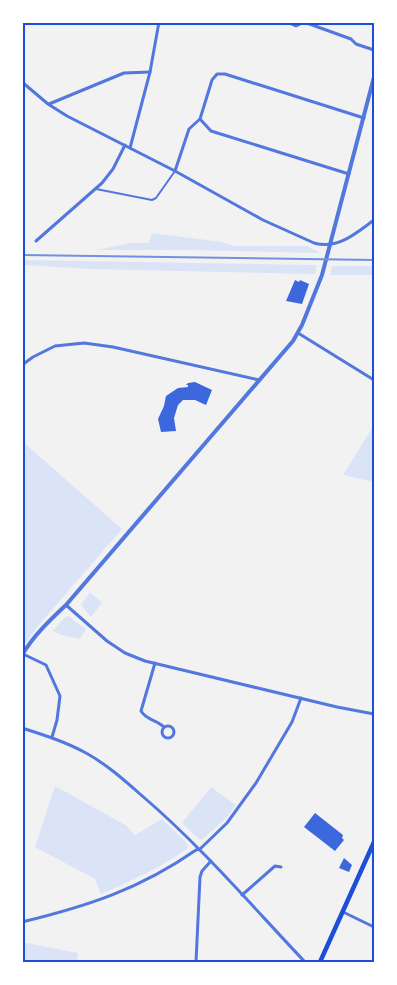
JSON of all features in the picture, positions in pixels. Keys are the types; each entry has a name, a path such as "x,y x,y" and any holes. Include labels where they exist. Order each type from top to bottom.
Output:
{"main road":[{"path":"321,962 374,842"}],"street":[{"path":"130,148 150,72 159,22"},
{"path":"287,22 296,26 304,22 351,39 356,44 374,50"},
{"path":"48,104 124,73 150,72"},
{"path":"175,171 189,130 200,120 212,80 217,74 225,74 364,118"},
{"path":"52,738 57,720 60,696 46,665 23,654 30,642 66,605 298,333 322,275 374,77"},
{"path":"22,82 48,104 67,116 175,171 263,220 321,246 343,241 374,220"},
{"path":"200,120 212,131 349,174"},
{"path":"36,241 96,189 113,169 125,146"},
{"path":"298,333 374,380"},
{"path":"22,365 55,346 84,343 113,347 259,380"},
{"path":"66,605 107,641 125,653 155,663 374,714"},
{"path":"155,663 140,711 146,717 160,723 164,728"},
{"path":"22,922 96,902 123,891 163,872 200,849 227,823 246,797 292,722 301,698"},
{"path":"22,734 23,728 52,738 87,753 107,766 158,809 200,849 305,962"},
{"path":"196,962 200,877 202,871 212,861"},
{"path":"242,895 275,866 281,867"},
{"path":"343,912 374,928"}],"lane":[{"path":"96,189 152,200 156,198 175,171"}],"shaded area":[{"path":"152,233 222,242 233,246 307,246 320,253 97,250 130,243 149,243"},
{"path":"22,260 317,265 315,274 90,269 23,265"},
{"path":"332,266 374,266 374,275 330,275"},
{"path":"374,425 374,482 343,475"},
{"path":"23,442 122,529 38,626 23,647"},
{"path":"90,592 102,603 91,617 81,605"},
{"path":"68,616 86,629 80,639 53,631"},
{"path":"55,786 127,826 135,835 162,819 187,843 188,848 146,873 101,894 95,879 35,847"},
{"path":"211,787 236,805 227,817 203,839 199,839 182,823"},
{"path":"22,942 78,953 77,961 88,962 23,962"}],"building":[{"path":"295,280 309,284 302,304 286,301"},
{"path":"195,382 212,390 206,405 195,400 183,400 178,405 174,418 176,431 161,432 158,419 166,396 178,388 188,387 186,385 188,383"},
{"path":"315,813 343,835 342,838 344,840 335,851 304,827"},
{"path":"344,858 352,865 349,872 339,868"}],"railway":[{"path":"22,255 374,260"}]}
